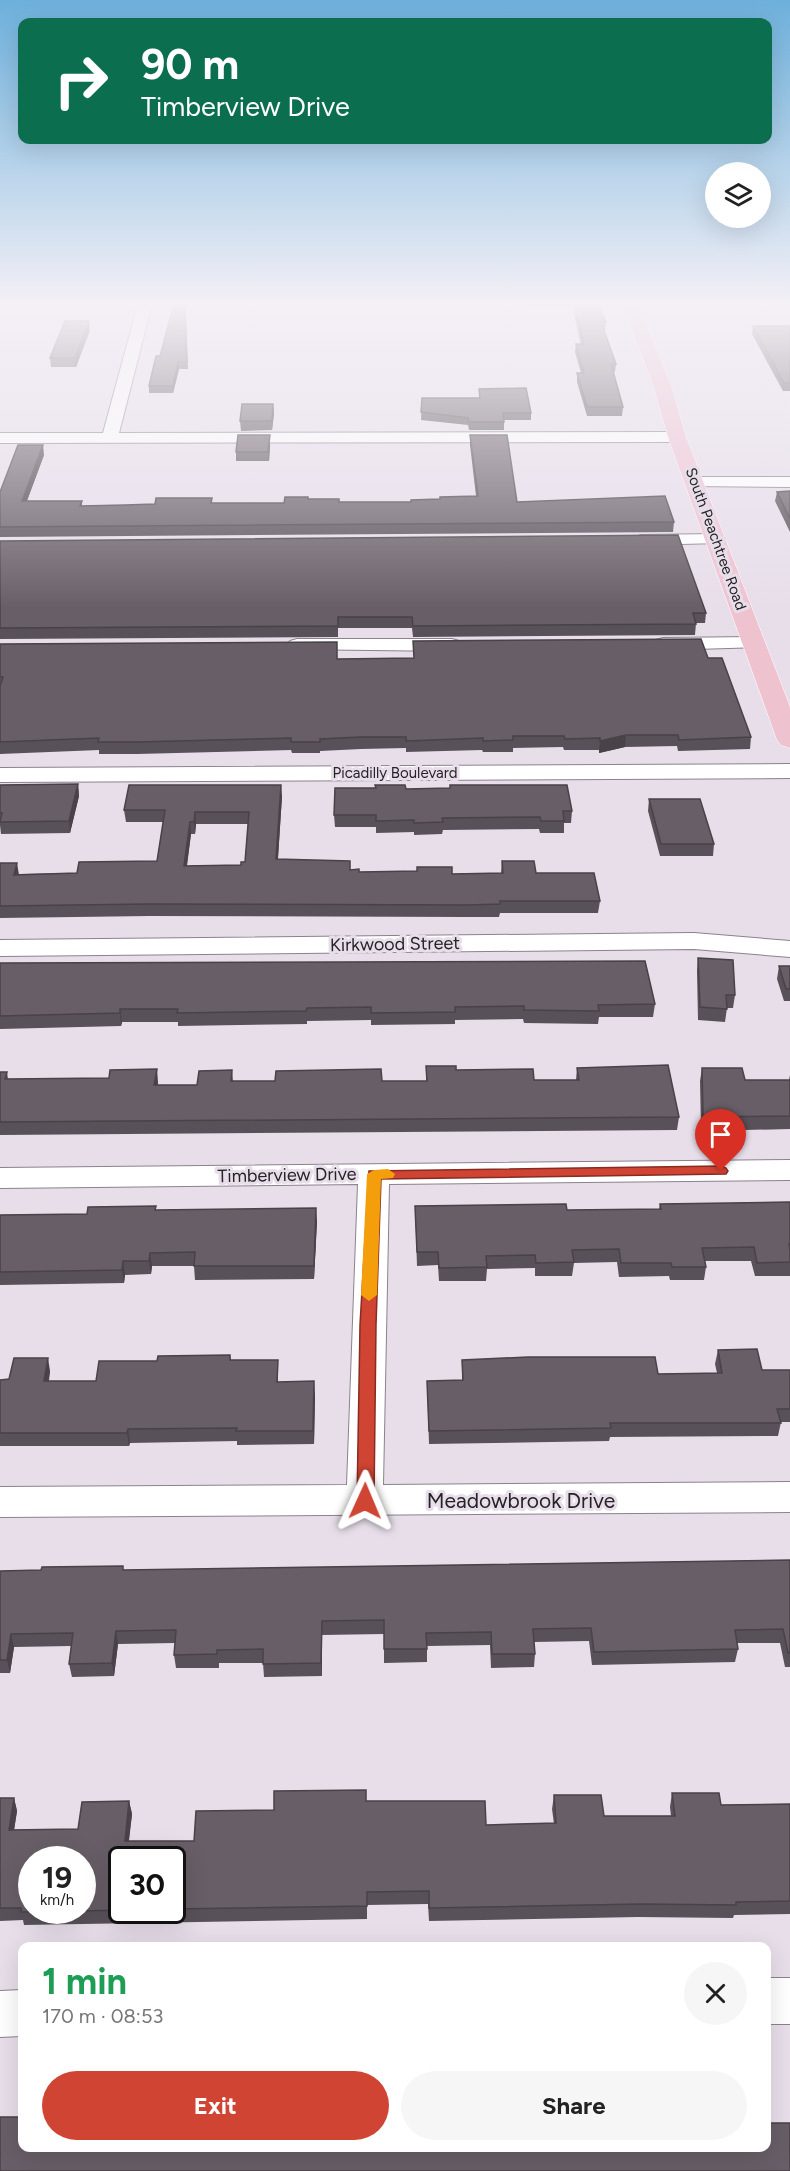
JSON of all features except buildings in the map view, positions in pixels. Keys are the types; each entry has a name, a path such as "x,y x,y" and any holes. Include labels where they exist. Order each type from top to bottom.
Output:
{"main road":[{"name":"South Peachtree Road","path":"668,405 677,437 696,482 790,740"}],"street":[{"path":"110,438 119,405"},
{"path":"0,438 677,437"},
{"path":"696,482 790,482"},
{"path":"618,540 716,538"},
{"path":"645,644 754,643"},
{"path":"275,645 478,645"},
{"name":"Picadilly Boulevard","path":"0,775 790,771"},
{"name":"Kirkwood Street","path":"0,948 694,941 790,949"},
{"name":"Timberview Drive","path":"0,1178 790,1170"},
{"path":"365,1501 368,1325 374,1174"},
{"name":"Meadowbrook Drive","path":"0,1502 790,1497"},
{"path":"771,2001 790,2001"},
{"path":"0,2014 18,2013"}],"slow traffic":[{"path":"369,1295 374,1174 388,1174"}],"route":[{"path":"365,1501 368,1325 374,1174 721,1171"}]}
